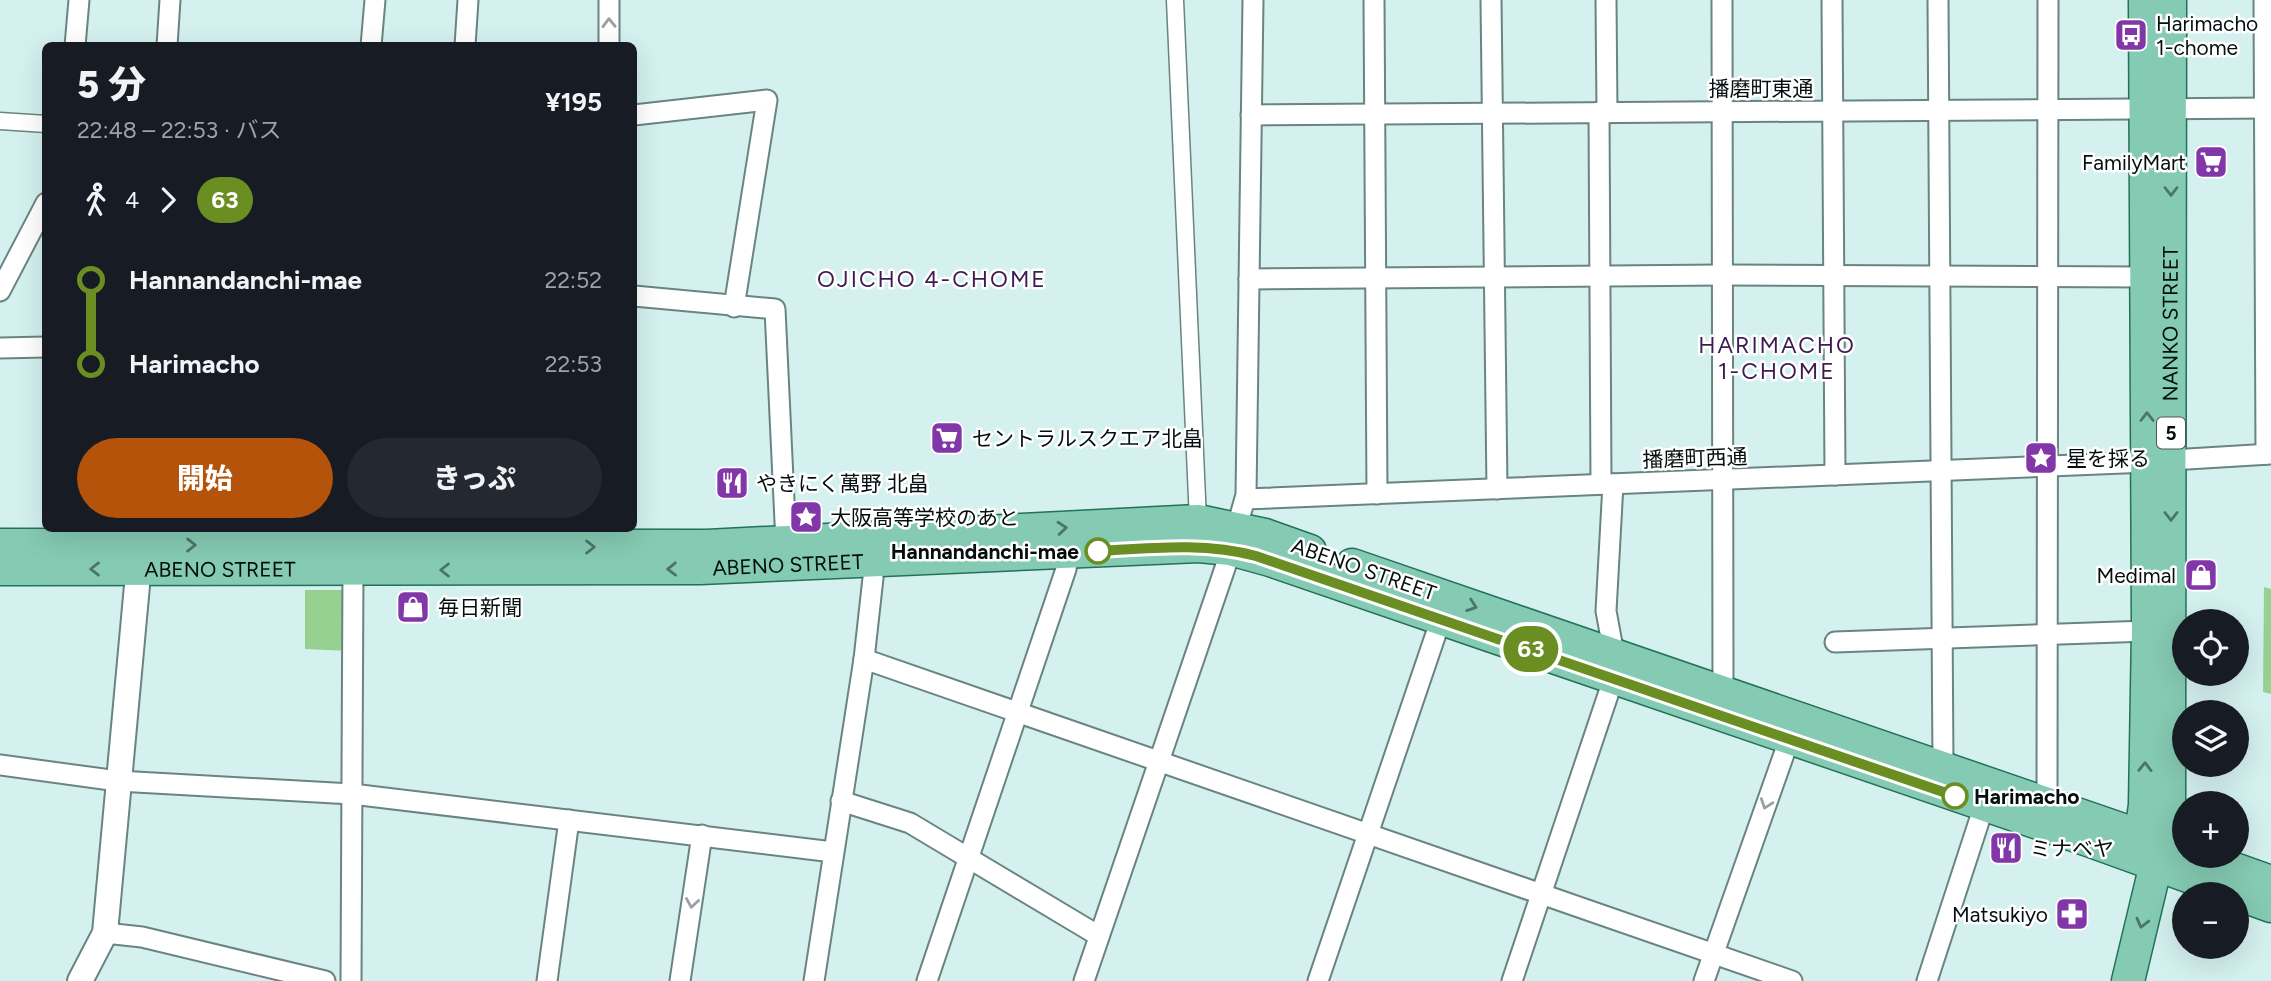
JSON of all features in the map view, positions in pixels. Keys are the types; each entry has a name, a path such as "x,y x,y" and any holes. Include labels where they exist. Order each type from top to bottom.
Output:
{"main road":[{"name":"NANKO STREET","path":"2106,981 2169,810 2159,461 2159,109 2145,0"},
{"name":"NANKO STREET","path":"2128,981 2156,851 2145,805 2148,631 2159,461 2146,276 2170,0"},
{"name":"ABENO STREET","path":"0,544 140,557 353,569 545,544 786,542 872,551 1198,521 1237,525 1614,666 1789,740 1984,806 2156,851"},
{"name":"ABENO STREET","path":"0,569 140,557 272,537 872,551 1069,552 1199,546 1237,525"},
{"name":"ABENO STREET","path":"1237,525 1441,619 1614,666 1723,691 2048,804 2156,851 2271,906"},
{"path":"2233,868 2271,881"}],"street":[{"path":"75,42 79,0"},
{"path":"167,42 170,0"},
{"path":"371,42 375,0"},
{"path":"465,42 468,0"},
{"path":"609,0 609,42"},
{"path":"1175,0 1198,521"},
{"path":"1084,981 1237,525 1249,279 1252,0"},
{"path":"1374,0 1377,494"},
{"path":"1491,0 1497,489"},
{"path":"1512,981 1614,666 1606,611 1607,484 1600,278 1606,0"},
{"path":"1721,0 1723,691"},
{"path":"1832,0 1835,475"},
{"path":"1938,0 1942,767"},
{"path":"2048,0 2048,804"},
{"path":"2264,0 2269,454"},
{"path":"637,114 768,100 734,307"},
{"name":"播磨町東通","path":"1251,115 2267,108"},
{"path":"0,121 42,124"},
{"path":"0,291 42,211"},
{"path":"1249,279 1721,275 2146,276"},
{"path":"637,296 775,309 786,542"},
{"path":"0,348 42,347"},
{"name":"播磨町西通","path":"1237,525 1377,494 2269,454"},
{"path":"814,981 864,659 872,551"},
{"path":"927,981 1066,569 1069,552"},
{"path":"79,981 105,933 140,557"},
{"path":"351,981 353,569"},
{"path":"1318,981 1370,836 1441,619"},
{"path":"1835,642 2148,631"},
{"path":"864,659 1792,981"},
{"path":"1704,981 1789,740"},
{"path":"0,765 118,781 352,793 832,852"},
{"path":"841,801 910,823 1099,936"},
{"path":"1927,981 1984,806"},
{"path":"547,981 569,820"},
{"path":"680,981 702,835"},
{"path":"105,933 142,937 326,981"}],"green space":[{"path":"2264,587 2271,589 2271,694 2263,692"},
{"path":"305,590 348,590 349,651 305,649"}],"bus line":[{"name":"63","path":"1098,551 1199,546 1230,549 1270,560 1955,796"}],"place":[{"name":"Harimacho 1-chome","path":"2131,35"},
{"name":"FamilyMart","path":"2211,162"},
{"name":"セントラルスクエア北畠","path":"947,438"},
{"name":"星を採る","path":"2041,458"},
{"name":"やきにく萬野 北畠","path":"732,483"},
{"name":"大阪高等学校のあと","path":"806,517"},
{"name":"Hannandanchi-mae","path":"1098,551"},
{"name":"Medimal","path":"2201,575"},
{"name":"毎日新聞","path":"413,607"},
{"name":"Harimacho","path":"1955,796"},
{"name":"ミナベヤ","path":"2006,848"},
{"name":"Matsukiyo","path":"2072,914"}],"district":[{"name":"OJICHO 4-CHOME","path":"932,279"},
{"name":"HARIMACHO 1-CHOME","path":"1777,358"}]}
